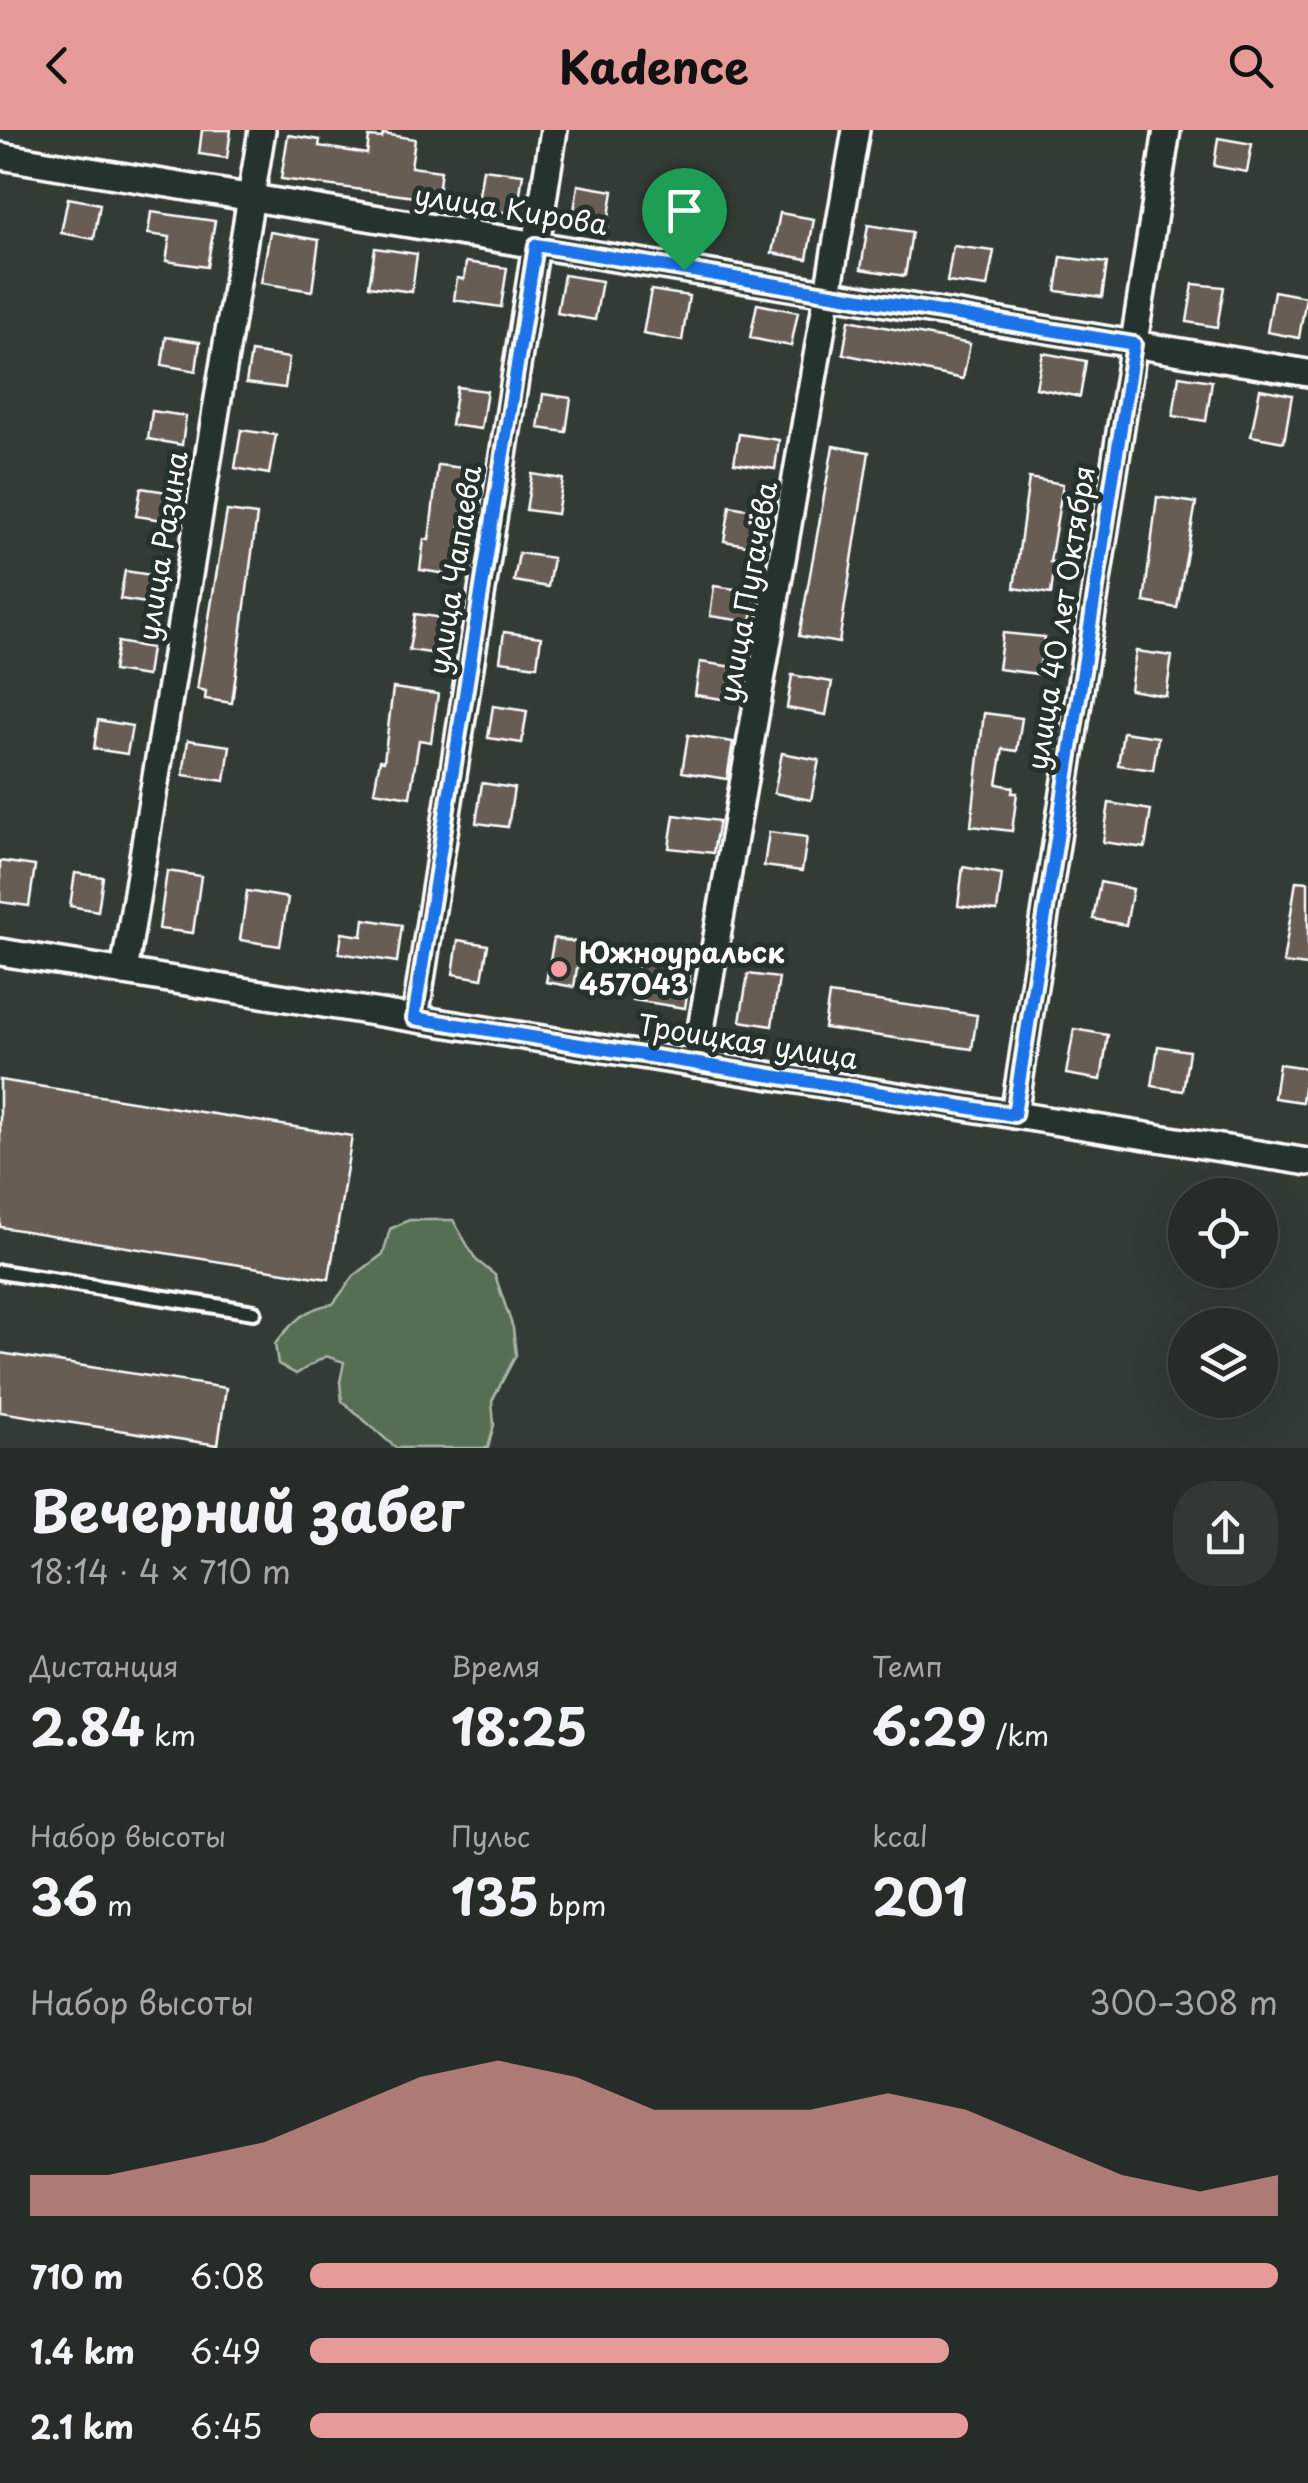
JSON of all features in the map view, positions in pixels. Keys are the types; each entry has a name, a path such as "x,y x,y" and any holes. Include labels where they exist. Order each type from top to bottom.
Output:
{"street":[{"name":"улица Разина","path":"124,972 262,130"},
{"name":"улица Чапаева","path":"414,1018 554,130"},
{"name":"улица Пугачёва","path":"695,1064 831,294 856,130"},
{"name":"улица 40 лет Октября","path":"1014,1115 1168,130"},
{"name":"улица Кирова","path":"0,156 1308,374"},
{"name":"Троицкая улица","path":"0,952 1308,1162"}],"lane":[{"path":"0,1272 254,1312"}],"green space":[{"path":"409,1220 453,1220 476,1260 495,1275 513,1328 516,1355 492,1401 494,1425 488,1448 396,1448 342,1401 344,1362 326,1356 296,1374 278,1364 275,1344 287,1329 307,1312 333,1304 354,1276 383,1254 390,1229"}],"building":[{"path":"202,130 231,130 227,158 199,154"},
{"path":"383,134 415,139 411,167 441,171 437,200 281,179 288,135 320,140 319,146 367,154 369,137 382,138"},
{"path":"1218,138 1252,144 1247,172 1214,166"},
{"path":"483,169 523,174 517,214 477,208"},
{"path":"578,185 613,191 607,229 572,224"},
{"path":"68,198 100,204 94,239 61,233"},
{"path":"666,202 701,207 696,242 661,237"},
{"path":"151,212 215,221 207,267 166,261 170,237 148,234"},
{"path":"780,213 814,219 807,259 772,253"},
{"path":"868,225 912,232 905,276 861,269"},
{"path":"270,232 319,240 312,291 261,283"},
{"path":"953,246 994,251 987,287 947,282"},
{"path":"375,248 417,254 412,292 369,286"},
{"path":"1061,257 1107,263 1102,297 1056,291"},
{"path":"466,262 507,268 501,307 454,300 457,278 464,279"},
{"path":"564,275 602,281 595,320 557,313"},
{"path":"1193,284 1224,287 1217,327 1187,322"},
{"path":"651,290 689,296 682,341 643,334"},
{"path":"1274,291 1306,297 1299,338 1267,332"},
{"path":"757,304 798,312 791,346 750,338"},
{"path":"849,320 970,344 963,379 843,354"},
{"path":"166,337 200,342 196,371 162,365"},
{"path":"251,352 289,358 285,388 246,383"},
{"path":"1043,353 1086,361 1080,397 1036,388"},
{"path":"1179,376 1212,381 1206,421 1173,416"},
{"path":"457,387 487,391 481,429 451,425"},
{"path":"1260,389 1292,395 1284,442 1251,436"},
{"path":"543,394 571,398 566,432 538,428"},
{"path":"152,411 186,416 182,445 148,439"},
{"path":"241,430 276,435 269,474 235,468"},
{"path":"739,434 779,440 775,469 734,463"},
{"path":"833,446 869,452 839,643 799,636"},
{"path":"438,465 472,469 454,575 420,570 424,539 429,540"},
{"path":"532,474 563,479 557,514 526,510"},
{"path":"1029,478 1063,484 1050,562 1055,562 1051,594 1014,588"},
{"path":"141,488 174,493 170,521 136,516"},
{"path":"1157,497 1196,503 1177,608 1144,602"},
{"path":"730,506 769,513 763,548 724,541"},
{"path":"227,511 257,515 232,703 205,699 206,691 197,689"},
{"path":"519,553 553,558 548,587 514,581"},
{"path":"125,571 158,576 153,604 120,599"},
{"path":"714,586 756,592 751,622 710,616"},
{"path":"415,614 450,619 445,655 409,650"},
{"path":"504,632 541,637 537,666 500,661"},
{"path":"1003,633 1045,637 1038,674 998,669"},
{"path":"118,642 151,648 147,676 113,671"},
{"path":"1136,651 1172,656 1166,696 1130,690"},
{"path":"700,662 741,668 736,701 695,695"},
{"path":"792,675 832,682 826,715 787,708"},
{"path":"393,688 438,694 431,742 419,740 410,797 374,791 380,760 384,761"},
{"path":"493,706 527,711 522,743 488,738"},
{"path":"984,713 1022,718 1017,751 1003,749 997,784 1013,787 1012,793 1017,793 1012,831 971,826"},
{"path":"98,720 132,726 127,754 94,749"},
{"path":"1123,732 1158,737 1153,770 1118,765"},
{"path":"688,735 733,742 727,779 682,772"},
{"path":"188,740 230,746 225,781 183,775"},
{"path":"782,753 819,760 811,800 774,793"},
{"path":"482,783 514,788 508,827 476,823"},
{"path":"1109,803 1151,810 1145,848 1103,842"},
{"path":"674,815 719,821 713,853 669,848"},
{"path":"769,832 807,837 802,871 764,866"},
{"path":"0,861 35,866 29,906 0,902"},
{"path":"963,867 1002,874 997,911 958,906"},
{"path":"167,871 201,876 193,933 159,929"},
{"path":"75,873 103,877 98,911 70,906"},
{"path":"1296,881 1308,882 1308,966 1283,963"},
{"path":"1100,882 1133,889 1126,925 1093,919"},
{"path":"247,891 288,898 280,946 240,940"},
{"path":"364,919 402,925 397,962 339,953 342,933 362,936"},
{"path":"554,938 581,943 574,987 546,982"},
{"path":"458,940 488,945 482,979 453,974"},
{"path":"640,954 692,962 685,1008 633,1000"},
{"path":"748,974 779,978 772,1026 740,1021"},
{"path":"829,994 977,1015 972,1049 824,1028"},
{"path":"1074,1029 1108,1035 1101,1080 1066,1074"},
{"path":"1158,1046 1189,1051 1183,1091 1152,1086"},
{"path":"1279,1064 1307,1068 1302,1102 1274,1098"},
{"path":"0,1080 352,1136 329,1279 0,1227"},
{"path":"0,1353 226,1388 218,1445 0,1412"}],"place":[{"name":"Южноуральск 457043","path":"559,969"}],"route":[{"path":"536,245 684,270 1134,344 1014,1115 414,1018 536,245"}]}
